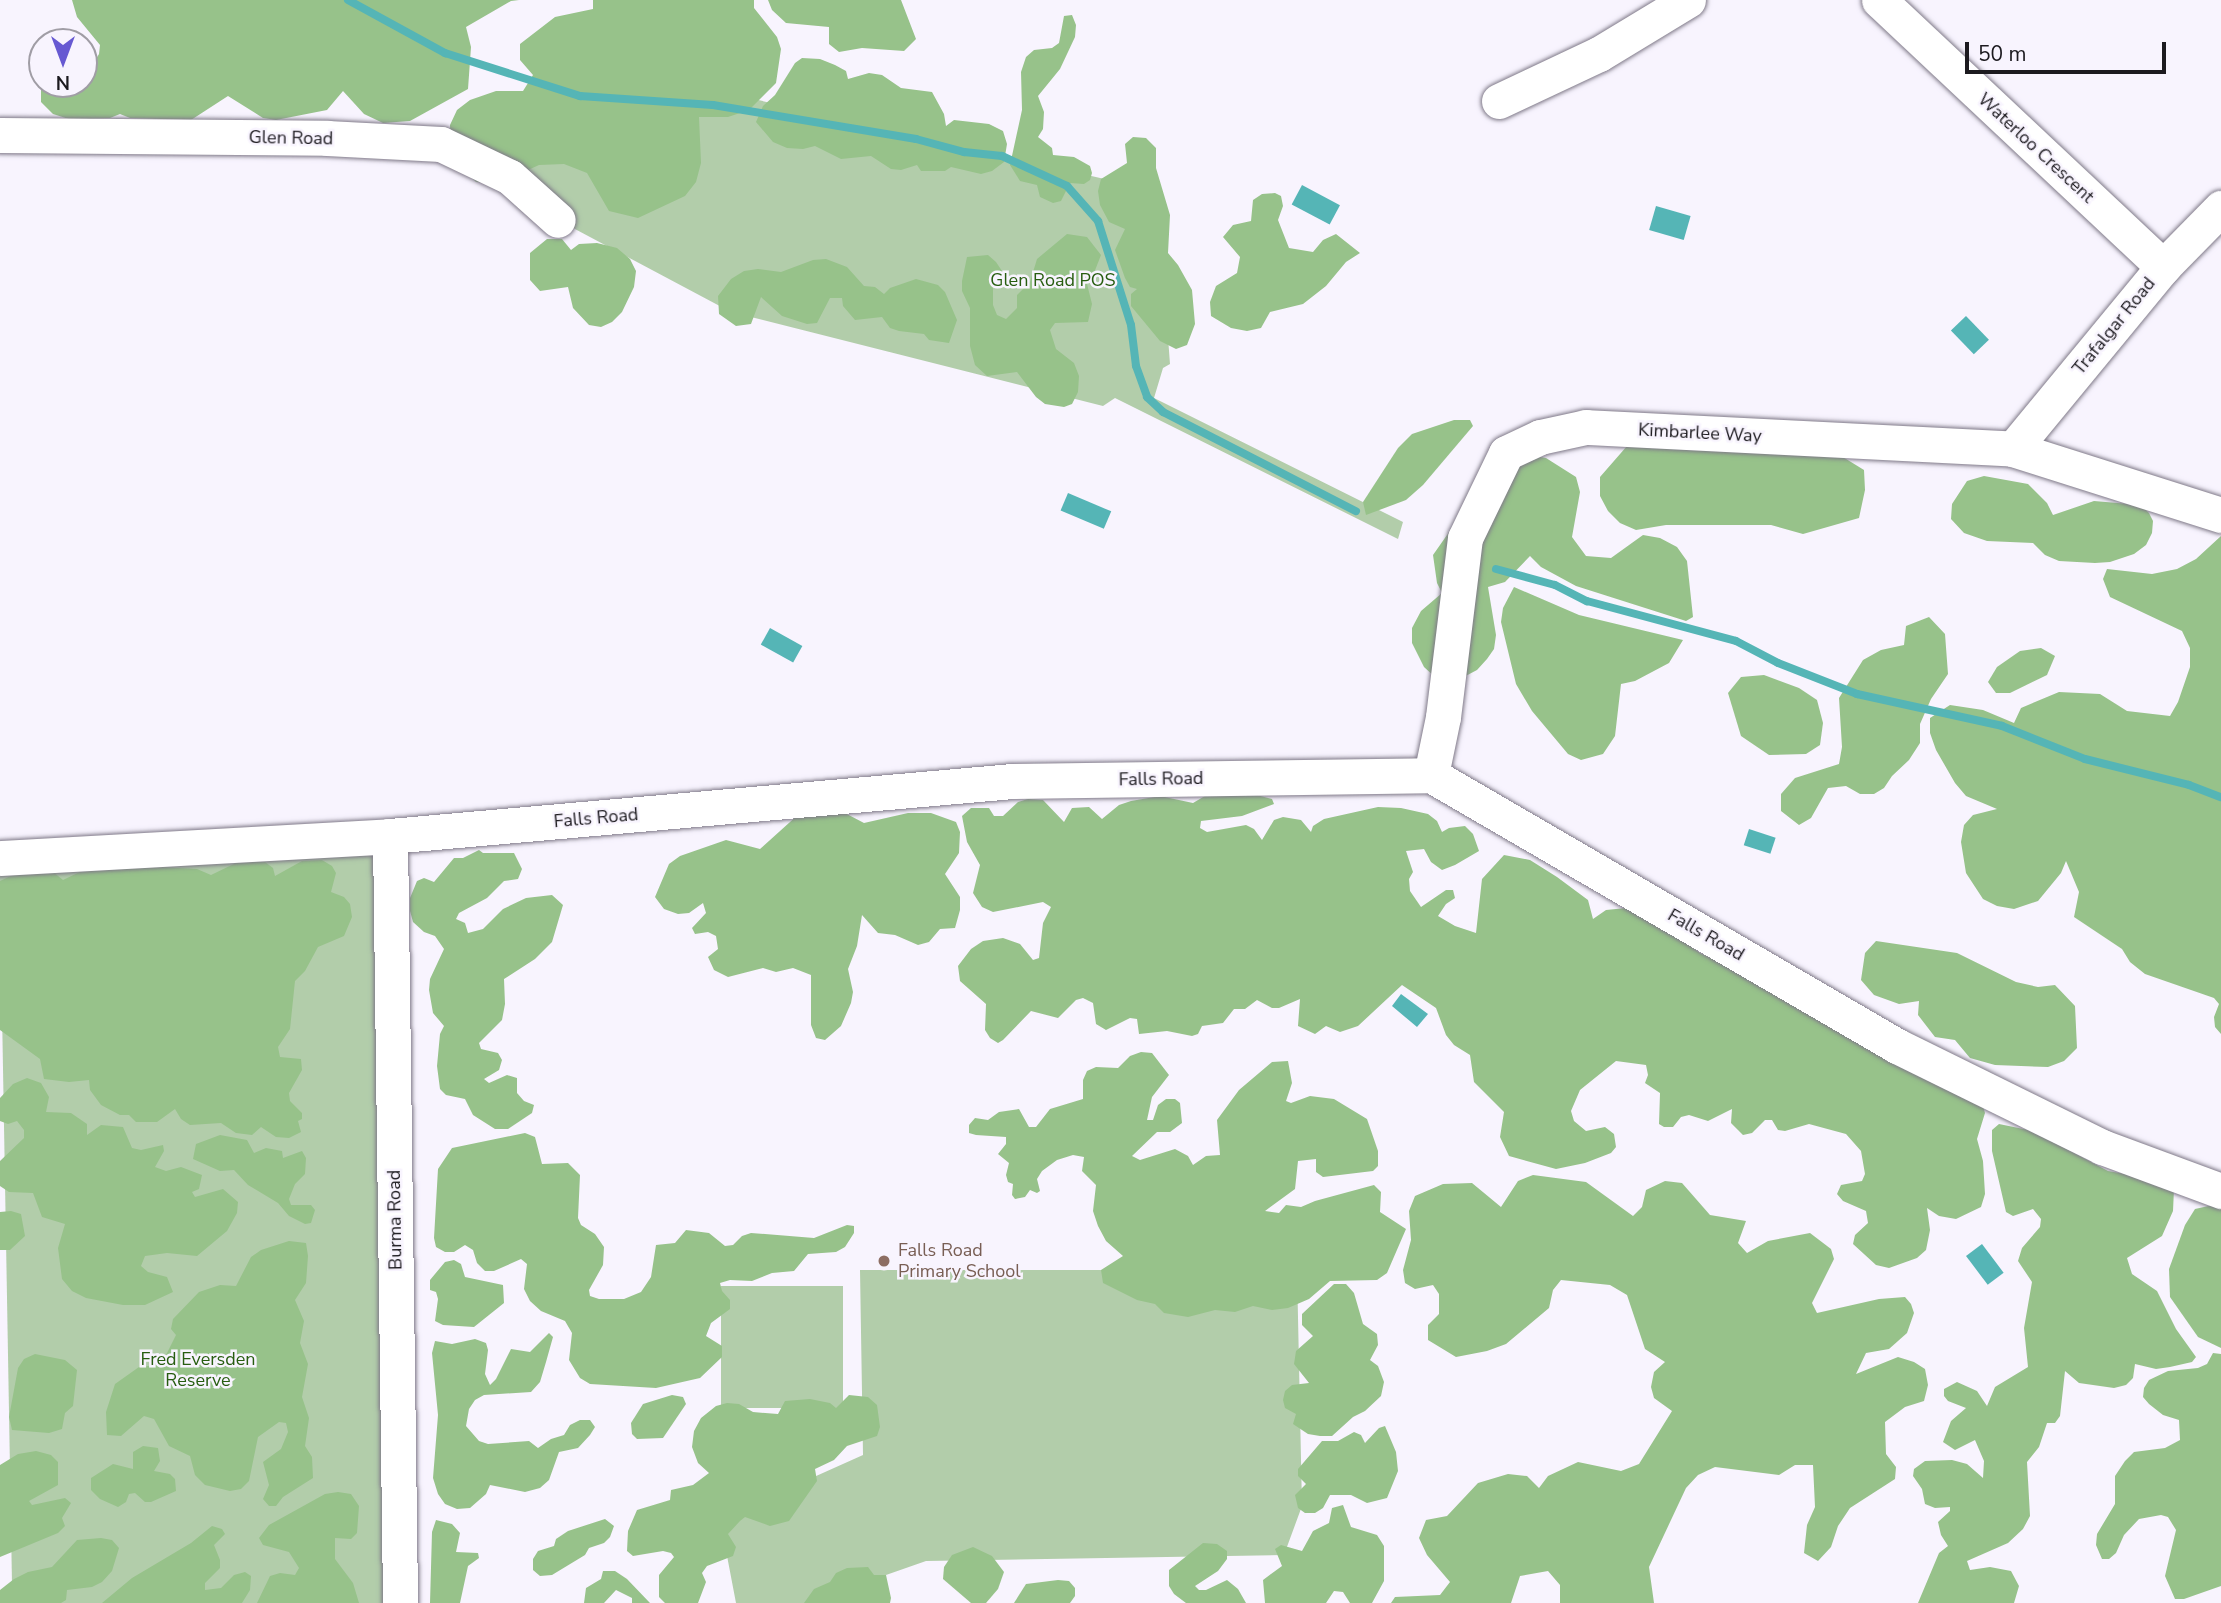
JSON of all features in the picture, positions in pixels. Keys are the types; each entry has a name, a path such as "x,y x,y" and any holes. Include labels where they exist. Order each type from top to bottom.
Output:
{"street":[{"path":"1499,101 1599,54 1688,0"},
{"name":"Waterloo Crescent","path":"1879,0 2163,267"},
{"name":"Glen Road","path":"0,135 327,138 441,144 510,177 558,220"},
{"name":"Trafalgar Road","path":"2013,449 2163,267 2221,208"},
{"name":"Kimbarlee Way","path":"1431,775 1443,717 1465,538 1506,453 1540,437 1586,427 2013,449 2221,515"},
{"name":"Falls Road","path":"0,858 390,836 1012,781 1431,775 1897,1046 2102,1147 2221,1191"},
{"name":"Burma Road","path":"390,836 400,1603"}],"green space":[{"path":"72,0 519,0 511,1 466,27 471,47 468,89 410,121 383,123 364,114 343,91 327,110 276,120 263,118 228,96 191,120 130,118 120,114 110,118 72,120 53,114 41,102 41,98 98,98 98,28 86,28 77,17"},
{"path":"593,0 754,0 754,8 777,37 781,49 776,83 749,110 728,117 699,117 701,163 696,182 685,196 638,218 609,211 587,173 564,164 539,165 497,184 476,182 451,157 450,125 457,110 470,100 496,91 523,91 533,75 520,60 520,44 555,17 593,9"},
{"path":"768,0 901,0 916,39 904,51 862,48 839,52 829,44 829,27 786,23 772,10"},
{"path":"1072,15 1076,25 1075,37 1060,69 1038,96 1044,112 1043,129 1038,137 1052,148 1053,155 1074,157 1090,166 1092,173 1090,180 1084,184 1070,183 1061,201 1053,203 1040,197 1037,185 1020,181 1010,165 1022,110 1021,72 1026,57 1034,50 1052,48 1059,43 1064,16"},
{"path":"802,58 820,59 835,65 846,71 848,79 869,73 882,75 901,88 932,92 944,114 946,126 954,120 989,124 1003,131 1007,144 1004,162 992,171 981,174 951,167 945,171 921,171 917,165 901,170 891,169 871,156 841,159 815,146 803,149 787,148 773,142 756,122 763,106 775,95 795,63"},
{"name":"Glen Road POS","path":"723,92 1157,191 1170,364 1163,368 1154,398 1403,522 1398,539 1115,398 1103,406 731,312 558,220 510,177 580,96"},
{"path":"1133,137 1146,138 1156,148 1156,168 1170,215 1168,253 1192,290 1195,324 1187,345 1176,349 1160,341 1131,306 1131,294 1137,289 1130,287 1115,250 1125,229 1109,222 1100,205 1098,191 1101,179 1127,163 1125,144"},
{"path":"1275,193 1281,196 1283,206 1278,220 1289,248 1313,252 1323,240 1336,234 1360,253 1346,262 1326,286 1303,304 1270,312 1261,328 1247,331 1231,328 1211,316 1210,302 1216,286 1237,273 1240,257 1223,237 1233,225 1251,221 1253,200 1262,194"},
{"path":"1067,234 1087,237 1101,255 1094,273 1085,276 1092,304 1088,322 1055,323 1050,330 1056,349 1074,363 1079,376 1078,392 1072,404 1064,407 1045,404 1036,397 1017,372 987,376 975,365 970,346 970,308 962,291 962,281 967,257 988,255 1002,271 993,285 993,305 997,315 1006,319 1017,308 1017,295 1030,282 1037,259"},
{"path":"547,239 562,239 571,250 579,244 597,243 617,248 630,259 636,271 634,287 622,312 612,322 601,327 589,325 573,308 568,287 540,291 530,280 530,253"},
{"path":"826,259 847,267 864,286 875,287 884,294 890,288 916,279 938,285 945,292 957,320 949,343 929,340 924,334 890,328 882,317 855,320 843,306 842,298 830,298 817,323 807,324 782,316 761,297 751,324 736,326 719,314 718,296 731,279 744,271 758,269 781,272 813,260"},
{"path":"1454,420 1470,420 1473,426 1423,485 1406,500 1366,515 1363,502 1398,448 1412,434"},
{"path":"1627,446 1838,454 1864,470 1865,490 1859,518 1803,534 1771,525 1666,525 1636,530 1620,523 1608,511 1600,496 1600,477"},
{"path":"1529,455 1546,458 1576,477 1580,492 1572,537 1586,556 1611,558 1643,535 1660,538 1677,547 1687,561 1693,617 1686,621 1576,586 1541,567 1530,556 1505,582 1488,587 1496,635 1494,649 1487,659 1477,670 1458,680 1436,678 1424,667 1412,643 1412,628 1421,611 1442,593 1437,583 1433,555 1454,525 1492,525 1490,510 1495,489"},
{"path":"1984,476 2028,484 2047,503 2053,515 2094,501 2141,505 2153,521 2152,533 2146,545 2134,554 2110,562 2095,563 2059,561 2045,555 2033,543 1987,541 1964,533 1951,519 1952,504 1967,481"},
{"path":"2221,536 2221,1034 2215,1027 2214,1017 2219,1004 2214,998 2145,974 2130,962 2122,949 2074,917 2079,892 2066,861 2061,873 2038,901 2014,909 1997,906 1983,899 1966,873 1961,842 1964,825 1973,815 1997,809 1966,796 1955,783 1936,750 1930,733 1930,718 1950,705 1983,710 2014,723 2021,708 2059,692 2100,694 2127,711 2170,716 2178,702 2190,667 2190,648 2182,631 2110,597 2103,579 2107,569 2152,574 2177,569 2196,559"},
{"path":"1514,587 1579,615 1683,640 1669,663 1635,681 1621,684 1615,736 1603,754 1581,760 1568,754 1532,711 1516,684 1501,622 1503,608"},
{"path":"1929,617 1945,634 1948,674 1931,699 1920,724 1920,743 1884,788 1874,794 1860,794 1846,786 1828,788 1811,818 1799,825 1781,811 1781,794 1795,778 1839,764 1842,747 1839,698 1863,660 1881,650 1904,645 1906,626"},
{"path":"2041,648 2055,656 2047,675 2010,693 1996,693 1988,682 1997,667 2020,651"},
{"path":"1764,675 1799,688 1817,700 1823,723 1820,745 1806,754 1769,755 1741,736 1728,693 1741,677"},
{"path":"1210,793 1249,793 1272,799 1274,804 1242,816 1201,821 1200,828 1207,832 1246,825 1254,829 1262,840 1274,820 1283,817 1301,820 1311,832 1313,826 1324,819 1378,807 1401,808 1428,814 1437,821 1442,832 1449,828 1465,826 1473,834 1479,851 1455,865 1442,870 1431,862 1424,849 1406,851 1413,872 1409,879 1410,891 1421,907 1446,890 1453,890 1455,898 1446,904 1438,916 1455,926 1476,933 1482,879 1504,855 1530,860 1557,877 1588,900 1593,919 1606,910 1636,907 1700,953 1782,992 1982,1102 1985,1113 1977,1139 1983,1161 1985,1194 1981,1207 1956,1219 1939,1216 1927,1208 1930,1230 1926,1250 1917,1258 1889,1268 1876,1265 1853,1244 1855,1235 1868,1223 1866,1211 1843,1201 1837,1194 1841,1185 1862,1181 1865,1174 1861,1151 1846,1134 1809,1124 1785,1131 1778,1130 1772,1120 1765,1120 1752,1133 1743,1135 1731,1123 1732,1109 1708,1121 1689,1115 1681,1117 1673,1127 1664,1127 1659,1124 1660,1093 1645,1083 1648,1075 1646,1065 1616,1061 1580,1090 1571,1111 1574,1121 1586,1131 1605,1127 1614,1134 1616,1147 1611,1153 1585,1163 1556,1169 1509,1156 1500,1137 1504,1112 1474,1082 1470,1055 1454,1045 1446,1035 1436,1008 1402,985 1358,1026 1340,1032 1326,1026 1315,1034 1298,1026 1300,999 1279,1008 1272,1008 1257,1000 1245,1009 1234,1009 1223,1023 1202,1026 1198,1034 1192,1036 1167,1031 1139,1034 1137,1019 1130,1018 1106,1030 1096,1024 1093,1003 1083,998 1076,1000 1058,1018 1031,1011 1003,1040 998,1043 990,1038 985,1030 986,1004 960,981 958,966 971,949 983,941 1003,938 1020,944 1033,960 1039,958 1043,923 1051,907 1043,902 993,912 982,907 973,893 980,865 967,842 962,816 971,808 989,808 994,816 1003,816 1018,802 1028,799 1043,800 1064,822 1072,808 1089,807 1102,819 1119,805 1131,801 1160,796 1193,803"},
{"path":"843,812 864,823 908,813 931,813 956,822 960,832 959,853 945,874 960,897 960,910 955,928 940,929 929,942 918,945 895,935 878,933 862,915 857,946 848,969 853,992 851,1003 841,1026 825,1040 816,1038 811,1025 811,975 793,968 776,972 763,968 728,977 714,970 708,957 718,949 716,936 708,932 695,934 692,928 706,913 703,903 689,913 678,914 664,909 655,897 669,864 680,856 726,840 760,849 800,813"},
{"name":"Fred Eversden Reserve","path":"390,836 403,1603 12,1603 0,843"},
{"path":"479,850 483,853 514,853 522,869 518,879 504,881 487,898 459,913 456,919 465,923 468,933 483,929 503,909 526,898 552,895 563,905 552,942 535,959 504,979 505,1004 502,1020 479,1043 481,1049 498,1053 502,1060 499,1070 484,1079 489,1083 507,1075 517,1078 517,1093 524,1101 534,1105 532,1113 508,1129 495,1129 473,1115 465,1099 446,1095 440,1089 437,1066 440,1034 444,1026 433,1013 429,990 430,979 444,949 435,936 424,932 413,922 410,911 410,898 417,881 424,878 434,882 454,858 463,858"},
{"path":"322,860 332,866 336,873 331,892 344,897 350,904 352,917 344,936 318,947 305,971 295,981 290,1029 278,1047 280,1057 301,1059 302,1070 289,1093 290,1101 302,1113 302,1119 298,1121 301,1132 289,1138 276,1137 261,1127 252,1135 236,1133 221,1123 190,1125 181,1119 175,1109 157,1122 136,1122 129,1115 120,1115 101,1105 90,1090 89,1080 69,1082 44,1079 40,1059 0,1030 0,881 17,873 52,871 63,880 86,869 140,866 197,869 211,875 240,861 265,862 273,868 275,876 302,861"},
{"path":"1876,941 1957,953 2016,982 2038,987 2055,985 2075,1006 2077,1048 2064,1061 2048,1067 1995,1065 1970,1058 1955,1040 1935,1037 1918,1015 1919,1001 1899,1004 1874,995 1861,980 1865,953"},
{"path":"1141,1052 1152,1053 1169,1075 1152,1097 1147,1120 1153,1120 1158,1105 1166,1099 1175,1099 1180,1103 1182,1123 1170,1132 1157,1132 1132,1156 1140,1160 1175,1149 1188,1156 1193,1165 1206,1156 1220,1155 1217,1120 1239,1090 1272,1062 1288,1061 1292,1083 1286,1101 1291,1103 1310,1096 1334,1099 1367,1119 1378,1151 1378,1166 1373,1171 1323,1177 1316,1172 1316,1159 1298,1161 1295,1189 1265,1211 1279,1213 1286,1205 1301,1207 1374,1185 1381,1192 1380,1212 1406,1229 1387,1273 1377,1280 1330,1281 1309,1299 1288,1308 1272,1310 1253,1306 1235,1312 1215,1310 1188,1317 1164,1313 1155,1304 1137,1300 1103,1283 1101,1270 1123,1256 1106,1241 1098,1226 1093,1211 1096,1185 1082,1171 1084,1157 1073,1155 1057,1160 1042,1171 1037,1179 1040,1191 1037,1193 1030,1190 1025,1197 1015,1199 1012,1195 1013,1184 1008,1182 1006,1175 1009,1163 998,1154 1006,1144 1006,1137 969,1133 969,1125 975,1118 988,1120 999,1112 1019,1109 1029,1127 1036,1127 1050,1109 1083,1099 1083,1080 1087,1071 1096,1067 1118,1068 1130,1056"},
{"path":"27,1078 41,1083 49,1097 46,1112 71,1113 87,1124 87,1135 101,1125 123,1127 132,1148 141,1150 163,1145 164,1151 155,1167 166,1171 181,1167 202,1175 199,1189 192,1192 195,1197 223,1189 238,1202 237,1213 227,1231 197,1256 167,1253 145,1256 141,1266 148,1272 167,1277 173,1292 145,1305 123,1305 86,1298 72,1291 62,1279 58,1248 65,1224 42,1217 33,1193 9,1192 0,1186 0,1161 24,1138 24,1130 17,1121 8,1124 0,1121 0,1098 13,1084"},
{"path":"1999,1124 2033,1131 2108,1171 2143,1177 2174,1189 2173,1211 2162,1236 2127,1258 2132,1274 2157,1291 2176,1329 2196,1357 2192,1362 2156,1369 2135,1364 2133,1378 2126,1385 2114,1388 2079,1383 2065,1371 2060,1416 2055,1423 2047,1423 2039,1447 2027,1462 2030,1516 2023,1529 2008,1543 1967,1561 1970,1570 1990,1567 2011,1571 2019,1586 2014,1603 1918,1603 1939,1553 1948,1546 1941,1535 1938,1522 1950,1511 1950,1507 1935,1508 1925,1504 1922,1489 1913,1476 1914,1469 1925,1461 1952,1460 1967,1464 1983,1478 1984,1461 1975,1440 1955,1450 1943,1442 1951,1421 1966,1408 1948,1401 1944,1396 1944,1389 1957,1382 1977,1391 1987,1406 1995,1387 2028,1367 2024,1328 2032,1282 2018,1261 2022,1248 2040,1227 2041,1219 2033,1209 2013,1216 2006,1212 1992,1151 1992,1130"},
{"path":"525,1133 535,1137 542,1164 568,1163 580,1175 578,1218 581,1225 595,1234 604,1247 603,1265 589,1290 590,1296 599,1299 624,1299 641,1292 651,1277 656,1245 675,1243 686,1230 709,1233 725,1246 733,1245 742,1236 751,1233 814,1238 847,1225 854,1226 854,1233 845,1247 836,1252 808,1254 794,1271 772,1273 752,1281 730,1280 720,1283 722,1291 730,1300 730,1309 711,1323 706,1336 722,1346 722,1357 700,1378 656,1388 590,1384 580,1378 569,1360 572,1333 565,1321 541,1311 530,1301 524,1289 527,1264 521,1259 494,1271 485,1271 477,1263 473,1250 465,1245 454,1252 445,1252 436,1247 434,1238 438,1169 452,1148"},
{"path":"220,1135 247,1140 254,1153 266,1148 282,1151 283,1158 302,1151 306,1158 305,1174 295,1184 289,1199 291,1205 311,1205 315,1210 311,1223 305,1224 289,1216 278,1203 248,1185 234,1170 220,1171 193,1159 196,1144"},
{"path":"1533,1175 1586,1182 1633,1216 1642,1207 1646,1190 1665,1181 1682,1183 1710,1215 1746,1221 1738,1243 1747,1253 1768,1241 1810,1233 1831,1249 1834,1259 1812,1303 1817,1313 1879,1299 1905,1297 1911,1304 1914,1313 1907,1333 1889,1349 1866,1353 1856,1374 1898,1357 1914,1362 1925,1369 1928,1385 1924,1401 1905,1407 1885,1422 1886,1454 1896,1467 1895,1479 1850,1508 1838,1526 1831,1547 1818,1561 1804,1553 1807,1525 1815,1507 1813,1465 1795,1465 1779,1475 1715,1467 1698,1475 1686,1488 1649,1567 1654,1603 1560,1603 1560,1585 1548,1571 1520,1576 1511,1603 1391,1603 1395,1597 1440,1595 1450,1582 1427,1555 1419,1538 1426,1520 1447,1516 1478,1483 1508,1474 1527,1476 1539,1488 1548,1476 1578,1462 1621,1471 1639,1464 1672,1411 1654,1398 1651,1387 1654,1372 1665,1362 1645,1349 1627,1295 1610,1285 1561,1280 1553,1290 1549,1308 1506,1344 1487,1351 1456,1357 1428,1340 1428,1325 1439,1314 1439,1294 1433,1285 1415,1289 1405,1283 1403,1270 1411,1240 1409,1211 1415,1196 1443,1184 1472,1183 1501,1207 1518,1181"},
{"path":"2213,1205 2221,1207 2221,1348 2198,1337 2170,1297 2169,1269 2185,1225 2195,1209"},
{"path":"0,1212 21,1214 25,1236 10,1250 0,1250"},
{"path":"289,1241 306,1243 308,1256 306,1283 295,1300 304,1321 300,1343 308,1364 302,1397 309,1418 305,1446 312,1457 313,1478 283,1497 276,1506 269,1506 263,1499 269,1485 263,1462 281,1449 288,1432 286,1423 279,1422 258,1437 249,1481 241,1489 230,1491 205,1485 195,1475 190,1456 169,1446 154,1419 144,1416 121,1436 107,1435 106,1412 115,1384 139,1367 157,1365 164,1359 176,1335 171,1329 173,1319 199,1292 220,1285 236,1286 251,1257 261,1250"},
{"path":"454,1260 461,1264 465,1277 503,1285 504,1303 474,1327 443,1325 435,1321 438,1299 436,1292 430,1290 430,1280 445,1262"},
{"path":"860,1270 1297,1270 1302,1506 1284,1555 926,1561 806,1603 736,1603 720,1519 863,1455"},
{"path":"1334,1284 1346,1284 1354,1293 1363,1324 1377,1334 1378,1345 1370,1360 1378,1366 1384,1382 1381,1396 1365,1411 1353,1417 1332,1436 1320,1436 1308,1434 1293,1424 1296,1414 1285,1408 1283,1400 1285,1391 1292,1385 1309,1383 1294,1364 1296,1351 1313,1336 1302,1325 1302,1314"},
{"path":"721,1286 843,1286 843,1408 721,1408"},
{"path":"549,1333 553,1337 540,1382 531,1392 484,1395 475,1400 469,1409 466,1426 479,1441 488,1444 529,1441 538,1448 551,1439 564,1435 570,1425 580,1420 590,1420 595,1427 578,1448 559,1452 549,1480 540,1488 525,1492 490,1485 486,1494 470,1508 457,1509 445,1504 438,1494 433,1478 438,1415 432,1353 435,1341 452,1344 475,1339 486,1343 488,1350 485,1374 490,1385 496,1379 511,1349 530,1352"},
{"path":"2213,1353 2221,1354 2221,1586 2184,1599 2175,1599 2165,1576 2176,1530 2168,1517 2161,1515 2139,1519 2124,1535 2116,1553 2109,1559 2102,1559 2096,1545 2097,1534 2115,1504 2115,1476 2125,1461 2134,1452 2165,1448 2180,1440 2179,1420 2163,1415 2143,1397 2149,1380 2168,1371 2198,1368 2207,1364"},
{"path":"35,1354 65,1360 77,1370 73,1406 65,1413 62,1429 49,1433 12,1430 9,1417 18,1368 24,1359"},
{"path":"672,1395 683,1397 686,1404 663,1438 637,1439 632,1434 631,1423 643,1404"},
{"path":"849,1395 868,1397 877,1405 880,1427 877,1436 847,1446 834,1460 815,1469 817,1481 789,1521 770,1526 745,1517 740,1521 728,1534 736,1547 733,1556 707,1566 702,1573 706,1582 698,1603 665,1603 659,1597 659,1575 674,1557 663,1551 633,1556 627,1551 628,1531 637,1510 670,1500 671,1490 693,1485 709,1473 698,1463 692,1447 694,1431 701,1418 716,1406 727,1403 739,1404 753,1412 778,1414 785,1401 810,1399 830,1403 836,1408"},
{"path":"1385,1426 1396,1452 1398,1471 1387,1498 1367,1503 1351,1495 1330,1495 1323,1508 1315,1513 1305,1513 1298,1508 1295,1495 1306,1484 1298,1476 1298,1469 1322,1441 1338,1441 1354,1432 1361,1435 1365,1443 1379,1428"},
{"path":"143,1446 158,1448 160,1461 154,1471 170,1474 175,1479 176,1491 151,1502 145,1502 135,1493 129,1494 126,1502 118,1507 100,1499 91,1490 91,1478 113,1464 133,1469 133,1452"},
{"path":"36,1451 51,1455 58,1462 58,1485 29,1501 32,1505 65,1498 71,1503 62,1518 65,1526 58,1533 0,1557 0,1465 18,1454"},
{"path":"325,1494 351,1494 359,1506 357,1533 351,1539 335,1538 335,1559 353,1583 359,1603 257,1603 270,1576 280,1573 295,1575 299,1568 289,1552 263,1545 259,1538 269,1525"},
{"path":"1343,1505 1351,1527 1377,1535 1384,1546 1384,1581 1372,1603 1350,1603 1343,1592 1334,1591 1326,1603 1265,1603 1263,1580 1282,1566 1275,1549 1281,1545 1302,1551 1313,1531 1329,1523 1332,1508"},
{"path":"605,1519 614,1526 610,1537 604,1543 589,1548 585,1555 552,1575 540,1576 533,1570 533,1559 538,1551 554,1546 556,1539 568,1531"},
{"path":"436,1520 452,1524 460,1533 456,1552 478,1553 479,1558 468,1566 460,1603 430,1603 432,1532"},
{"path":"212,1526 222,1529 225,1534 214,1545 220,1568 205,1583 205,1590 221,1588 234,1575 245,1572 251,1576 250,1590 242,1603 102,1603 132,1578 191,1543"},
{"path":"77,1540 112,1540 119,1548 112,1571 102,1582 92,1587 67,1590 66,1600 61,1603 0,1603 0,1590 14,1579 28,1572 52,1567"},
{"path":"1203,1543 1217,1544 1227,1551 1227,1559 1218,1571 1195,1586 1199,1590 1206,1590 1227,1580 1238,1589 1246,1603 1186,1603 1174,1594 1169,1586 1169,1570"},
{"path":"973,1547 992,1556 1004,1572 998,1589 986,1603 971,1603 943,1579 944,1567 952,1555"},
{"path":"868,1567 874,1575 886,1575 890,1603 804,1603 814,1589 830,1582 836,1573 847,1568"},
{"path":"603,1571 615,1571 627,1579 650,1603 632,1603 632,1598 616,1590 604,1603 584,1603 586,1588 601,1579"},
{"path":"1069,1581 1075,1588 1075,1596 1070,1603 1014,1603 1026,1584"}],"water":[{"path":"1302,185 1340,205 1330,225 1292,204"},
{"path":"1656,206 1691,216 1684,240 1649,230"},
{"path":"1966,316 1989,340 1974,354 1951,331"},
{"path":"1068,493 1111,511 1104,529 1061,510"},
{"path":"770,628 802,646 793,663 761,645"},
{"path":"1749,829 1776,838 1770,854 1744,845"},
{"path":"1401,994 1428,1014 1417,1027 1392,1006"},
{"path":"1982,1244 2004,1273 1988,1285 1966,1256"}],"waterway":[{"path":"348,0 445,53 580,96 713,105 916,139 964,152 1002,156 1067,186 1098,221 1131,325 1136,366 1147,397 1163,412 1356,511"},
{"path":"1496,569 1555,585 1587,601 1736,641 1778,663 1857,694 2002,726 2085,759 2189,785 2221,797"}],"place":[{"name":"Falls Road Primary School","path":"884,1261"}]}
